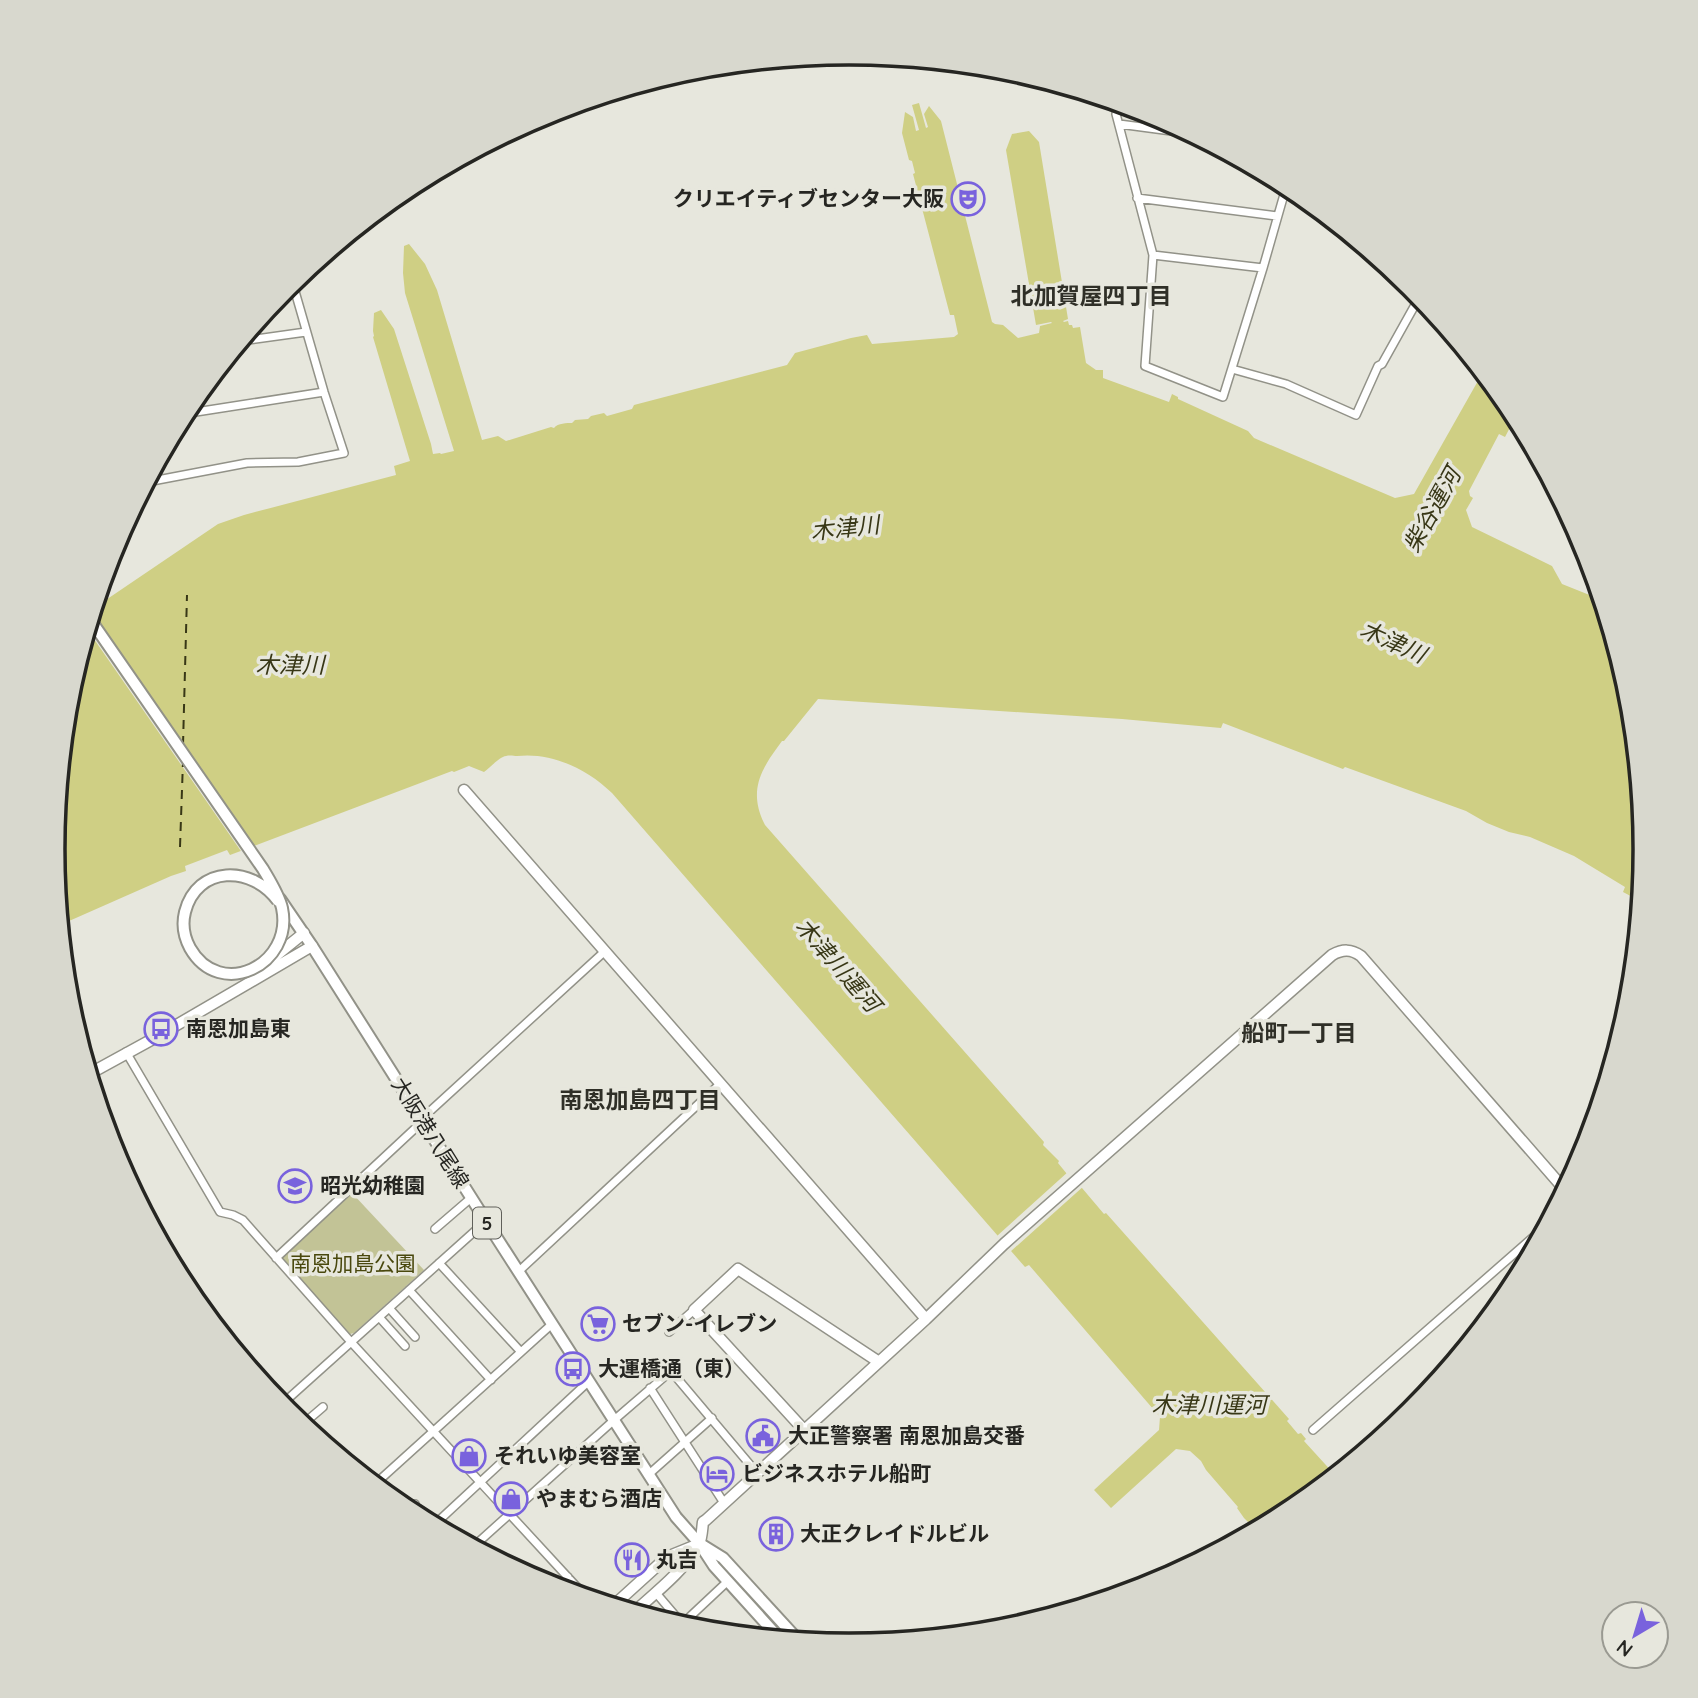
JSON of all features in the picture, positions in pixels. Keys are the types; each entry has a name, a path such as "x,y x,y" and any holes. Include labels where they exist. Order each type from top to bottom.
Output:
{"main road":[{"name":"大阪港八尾線","path":"96,628 263,869 278,897 304,933 648,1475 714,1566 769,1629"},
{"name":"大阪港八尾線","path":"201,961 191,951 184,930 183,924 190,899 212,879 222,876 248,877 257,881"},
{"name":"大阪港八尾線","path":"201,961 187,940 185,915 188,904 197,892 212,880 238,876 257,881"},
{"name":"大阪港八尾線","path":"268,889 280,904 282,927"},
{"name":"大阪港八尾線","path":"281,909 282,927"},
{"name":"大阪港八尾線","path":"211,968 240,974 255,968"},
{"name":"大阪港八尾線","path":"211,968 235,973 255,968"},
{"name":"大阪港八尾線","path":"699,1543 723,1558 790,1631"}],"street":[{"path":"1116,112 1153,255 1145,366 1223,397 1283,196"},
{"path":"1119,124 1161,130"},
{"path":"1137,198 1277,216"},
{"path":"1153,255 1263,268"},
{"path":"158,480 247,463 298,462 344,453 295,293"},
{"path":"1232,369 1286,384 1356,415 1378,366 1382,364 1415,306"},
{"path":"253,339 306,332"},
{"path":"198,412 324,392"},
{"path":"464,790 926,1319"},
{"path":"227,996 304,933"},
{"path":"96,1070 312,946"},
{"path":"641,1606 686,1562 699,1543 704,1522 724,1503 1004,1244 1332,956 1347,950 1355,951 1361,956 1558,1182"},
{"path":"276,1258 423,1121 428,1113 604,952"},
{"path":"126,1052 220,1212 243,1220 351,1342 574,1583"},
{"path":"518,1272 721,1083"},
{"path":"435,1230 471,1198"},
{"path":"289,1398 486,1221"},
{"path":"1313,1430 1526,1244"},
{"path":"439,1263 521,1352"},
{"path":"670,1332 738,1269 879,1362"},
{"path":"409,1290 491,1380"},
{"path":"389,1308 415,1337"},
{"path":"694,1310 804,1430"},
{"path":"379,1317 405,1346"},
{"path":"382,1478 552,1324"},
{"path":"480,1540 671,1371 757,1473"},
{"path":"441,1518 589,1382"},
{"path":"650,1388 724,1503"},
{"path":"310,1418 323,1407"},
{"path":"648,1475 712,1418"},
{"path":"621,1599 667,1557 699,1543"},
{"path":"565,1580 568,1577"},
{"path":"692,1617 728,1581"},
{"path":"656,1593 672,1613"}],"green space":[{"name":"南恩加島公園","path":"352,1193 424,1270 350,1334 281,1258"}],"water":[{"path":"919,103 926,128 928,127 924,114 929,106 941,121 992,322 1003,325 1018,338 1039,333 1040,326 1052,323 1036,325 1006,150 1012,134 1029,131 1039,142 1068,319 1063,321 1068,321 1073,328 1080,327 1086,363 1096,370 1103,370 1103,378 1169,402 1172,394 1248,431 1254,438 1395,498 1414,494 1478,381 1510,428 1505,437 1499,434 1469,491 1473,498 1466,510 1472,527 1552,566 1562,584 1592,596 1607,646 1627,747 1632,798 1632,897 1623,892 1625,887 1574,856 1530,837 1509,832 1466,811 1345,767 1343,769 1223,723 1221,728 818,699 782,741 763,770 757,801 765,825 1044,1142 1043,1145 1059,1161 1067,1174 1104,1214 1106,1213 1289,1419 1287,1421 1298,1434 1301,1433 1306,1439 1304,1441 1329,1469 1249,1523 1201,1461 1190,1451 1176,1449 1111,1508 1094,1490 1159,1430 1160,1417 1029,1265 1025,1267 612,793 580,770 556,760 530,755 500,758 484,772 469,766 452,771 230,855 227,850 185,866 186,871 68,921 65,849 71,747 91,646 105,601 218,524 396,475 394,466 410,461 373,337 374,313 381,310 394,329 433,454 454,451 405,293 404,246 409,244 425,264 437,290 482,440 498,436 506,441 591,416 604,413 607,416 632,409 634,405 787,365 795,353 851,338 867,335 872,344 954,337 958,334 954,315 950,315 913,174 912,161 909,160 902,133 905,112 913,117 916,131 919,130 912,105"}],"pier":[{"path":"99,621 256,849 243,854 93,638"},
{"path":"1069,1171 1085,1185 1010,1252 997,1236"}],"ferry route":[{"path":"183,745 187,595"},
{"path":"180,847 183,761"}],"place":[{"name":"クリエイティブセンター大阪","path":"968,199"},
{"name":"南恩加島東","path":"161,1029"},
{"name":"昭光幼稚園","path":"295,1186"},
{"name":"セブン-イレブン","path":"598,1324"},
{"name":"大運橋通（東）","path":"573,1369"},
{"name":"大正警察署 南恩加島交番","path":"763,1436"},
{"name":"それいゆ美容室","path":"469,1456"},
{"name":"ビジネスホテル船町","path":"717,1474"},
{"name":"やまむら酒店","path":"511,1499"},
{"name":"大正クレイドルビル","path":"776,1534"},
{"name":"丸吉","path":"632,1560"}],"district":[{"name":"北加賀屋四丁目","path":"1091,296"},
{"name":"船町一丁目","path":"1299,1033"},
{"name":"南恩加島四丁目","path":"640,1100"}],"water label":[{"name":"柴谷運河","path":"1432,510"},
{"name":"木津川","path":"845,528"},
{"name":"木津川","path":"1393,642"},
{"name":"木津川","path":"290,665"},
{"name":"木津川運河","path":"838,965"},
{"name":"木津川運河","path":"1209,1405"}]}
